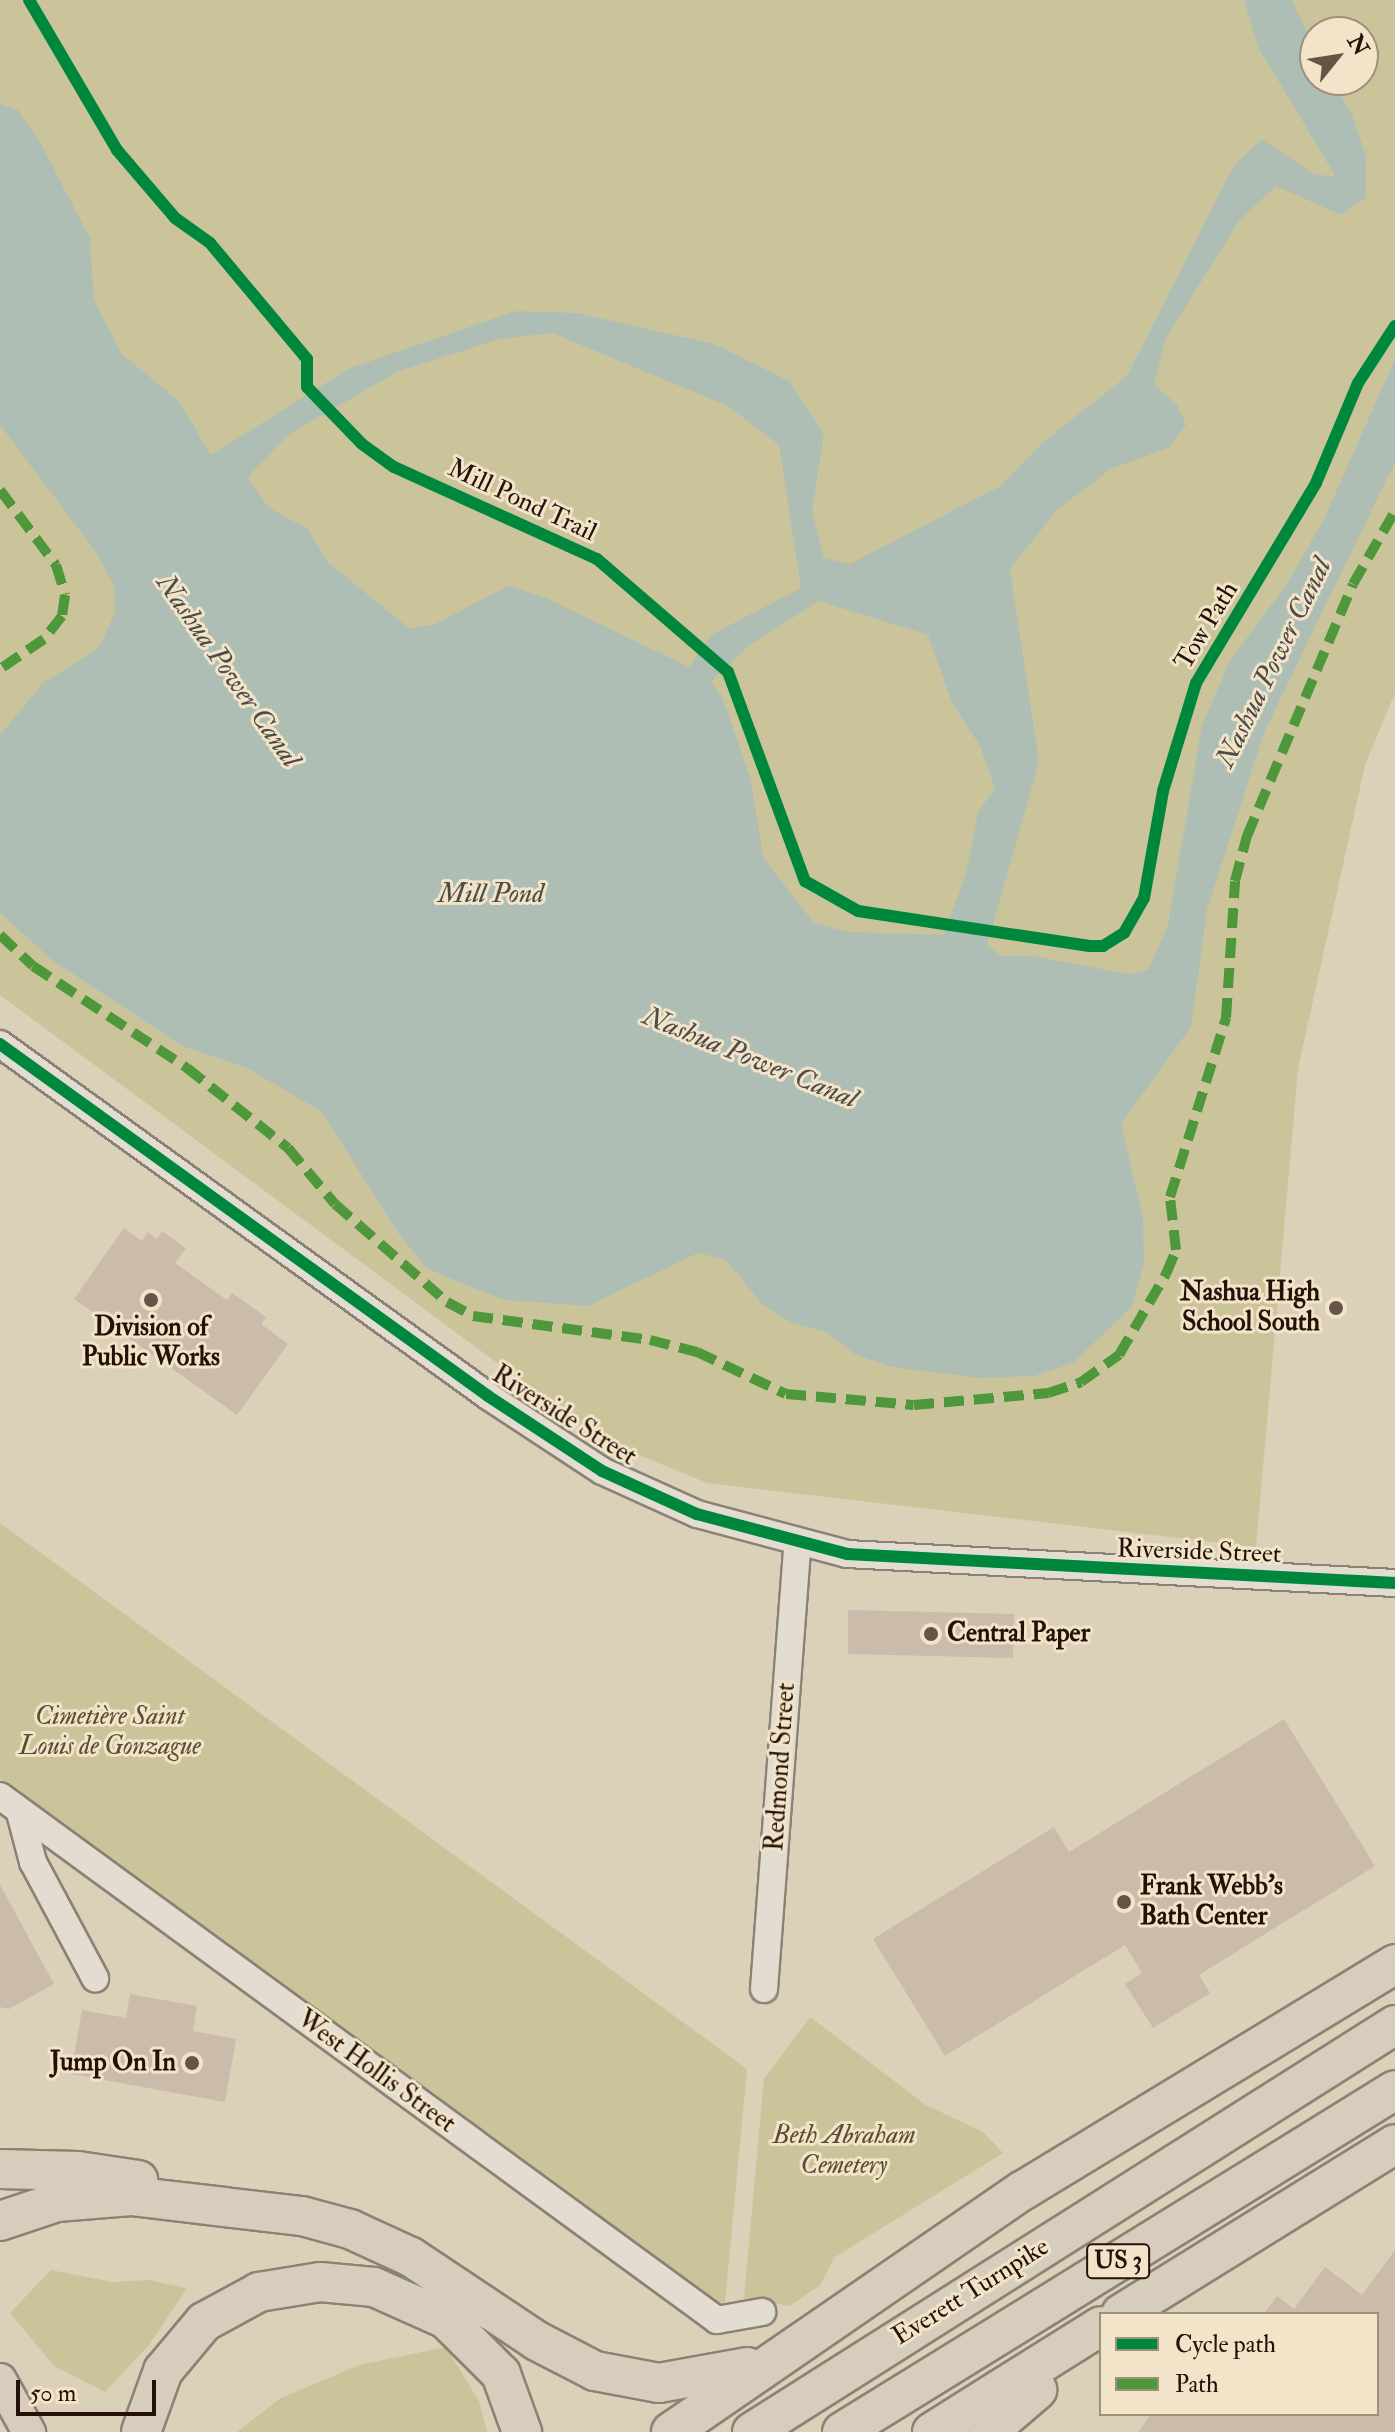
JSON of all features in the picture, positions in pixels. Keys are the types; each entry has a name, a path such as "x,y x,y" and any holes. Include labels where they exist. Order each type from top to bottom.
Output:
{"highway":[{"path":"671,2432 803,2337 1100,2141 1395,1964"},
{"name":"Everett Turnpike","path":"752,2432 1395,2025"},
{"name":"Everett Turnpike","path":"842,2432 1395,2090"},
{"path":"1124,2312 1395,2144"},
{"path":"0,2169 105,2174 365,2235 429,2268 556,2353 617,2377 659,2383 721,2376 803,2337"},
{"path":"0,2221 82,2198 218,2201"},
{"path":"1142,2312 1231,2245"},
{"path":"141,2432 163,2371 204,2322 259,2292 320,2282 374,2287 446,2319 501,2374 522,2432"},
{"path":"932,2432 1099,2327"},
{"path":"988,2432 1099,2344"}],"main road":[{"path":"0,2380 29,2432"}],"street":[{"name":"Riverside Street","path":"0,1044 477,1389 602,1471 697,1514 797,1545 950,1564 1395,1583"},
{"name":"Redmond Street","path":"764,1989 797,1545"},
{"name":"West Hollis Street","path":"0,1796 717,2320 762,2312"},
{"path":"20,1813 33,1862 95,1978"}],"green space":[{"path":"0,0 1395,0 1395,693 1365,765 1298,1069 1256,1547 707,1483 600,1439 0,995"},
{"name":"Cimetière Saint Louis de Gonzague","path":"0,1523 747,2069 725,2302 718,2303 0,1779"},
{"name":"Beth Abraham Cemetery","path":"810,2017 926,2105 983,2132 1003,2153 835,2257 820,2285 790,2306 744,2298 764,2079"},
{"path":"51,2270 112,2282 148,2280 187,2288 149,2345 105,2392 54,2366 10,2313"},
{"path":"446,2347 479,2401 487,2432 237,2432 279,2399 359,2365"}],"water":[{"name":"Mill Pond","path":"1244,0 1292,0 1299,16 1299,96 1341,96 1351,112 1366,156 1366,198 1341,215 1276,186 1239,221 1165,340 1154,384 1178,406 1186,425 1168,448 1111,469 1058,509 1010,569 1039,762 987,945 1001,956 1033,956 1129,974 1149,969 1168,925 1202,725 1230,661 1286,585 1324,519 1395,359 1395,462 1264,733 1207,910 1191,1027 1121,1124 1143,1216 1144,1264 1132,1307 1073,1363 1034,1376 980,1378 892,1367 856,1355 826,1332 792,1323 762,1304 726,1260 698,1253 588,1306 504,1300 454,1280 426,1268 399,1234 322,1112 247,1068 182,1046 52,960 0,913 0,735 43,683 98,649 115,613 114,585 96,552 0,425 0,104 18,110 40,142 90,238 94,300 122,354 179,401 211,455 350,368 516,311 577,313 714,344 789,381 824,434 812,511 824,558 850,564 1002,485 1042,443 1127,376 1234,165 1262,139 1314,174 1336,177 1258,47","holes":["552,333 728,406 779,445 801,588 711,635 689,667 544,597 508,586 435,624 410,629 328,562 308,529 268,507 248,477 288,435 397,372 499,339","819,601 928,635 952,703 980,746 995,788 978,812 966,873 944,935 848,932 814,923 764,859 750,777 723,699 711,682 747,647"]}],"building":[{"name":"Division of Public Works","path":"124,1228 142,1241 148,1232 157,1239 162,1231 186,1248 175,1263 227,1300 232,1293 266,1317 261,1324 288,1344 237,1415 74,1299"},
{"name":"Central Paper","path":"848,1610 1014,1614 1013,1658 848,1654"},
{"name":"Frank Webb's Bath Center","path":"1284,1719 1375,1866 1199,1975 1210,1993 1153,2028 1125,1984 1142,1973 1125,1945 945,2056 873,1939 1054,1827 1069,1852"},
{"path":"0,1885 54,1984 9,2009 0,2007"},
{"path":"130,1994 197,2006 193,2031 236,2039 225,2102 71,2074 82,2010 126,2018"},
{"path":"1395,2250 1395,2432 1138,2432 1150,2416 1379,2416 1379,2312 1265,2312 1277,2296 1294,2309 1325,2267 1362,2295"}],"marked path":[{"path":"0,490 56,565 65,595 62,616 44,639 0,669"},
{"path":"0,935 33,966 187,1068 288,1148 335,1204 447,1302 473,1316 650,1340 697,1352 786,1394 914,1405 1048,1393 1081,1382 1119,1355 1166,1274 1176,1250 1170,1197 1226,1018 1235,881 1247,836 1353,584 1395,511"}],"cycle path":[{"name":"Mill Pond Trail","path":"29,0 117,150 175,218 210,243 307,359 307,387 362,444 394,467 597,559 728,672 805,881 858,911 1089,946 1103,946 1124,933 1144,898 1163,791 1196,683 1316,483 1358,383 1395,326"},
{"path":"0,1044 488,1396 602,1471 697,1514 847,1554 1395,1583"}],"place":[{"name":"Division of Public Works","path":"151,1300"},
{"name":"Nashua High School South","path":"1336,1308"},
{"name":"Central Paper","path":"931,1634"},
{"name":"Frank Webb's Bath Center","path":"1124,1902"},
{"name":"Jump On In","path":"192,2063"}],"water label":[{"name":"Nashua Power Canal","path":"1274,663"},
{"name":"Nashua Power Canal","path":"228,671"},
{"name":"Nashua Power Canal","path":"750,1058"}]}
